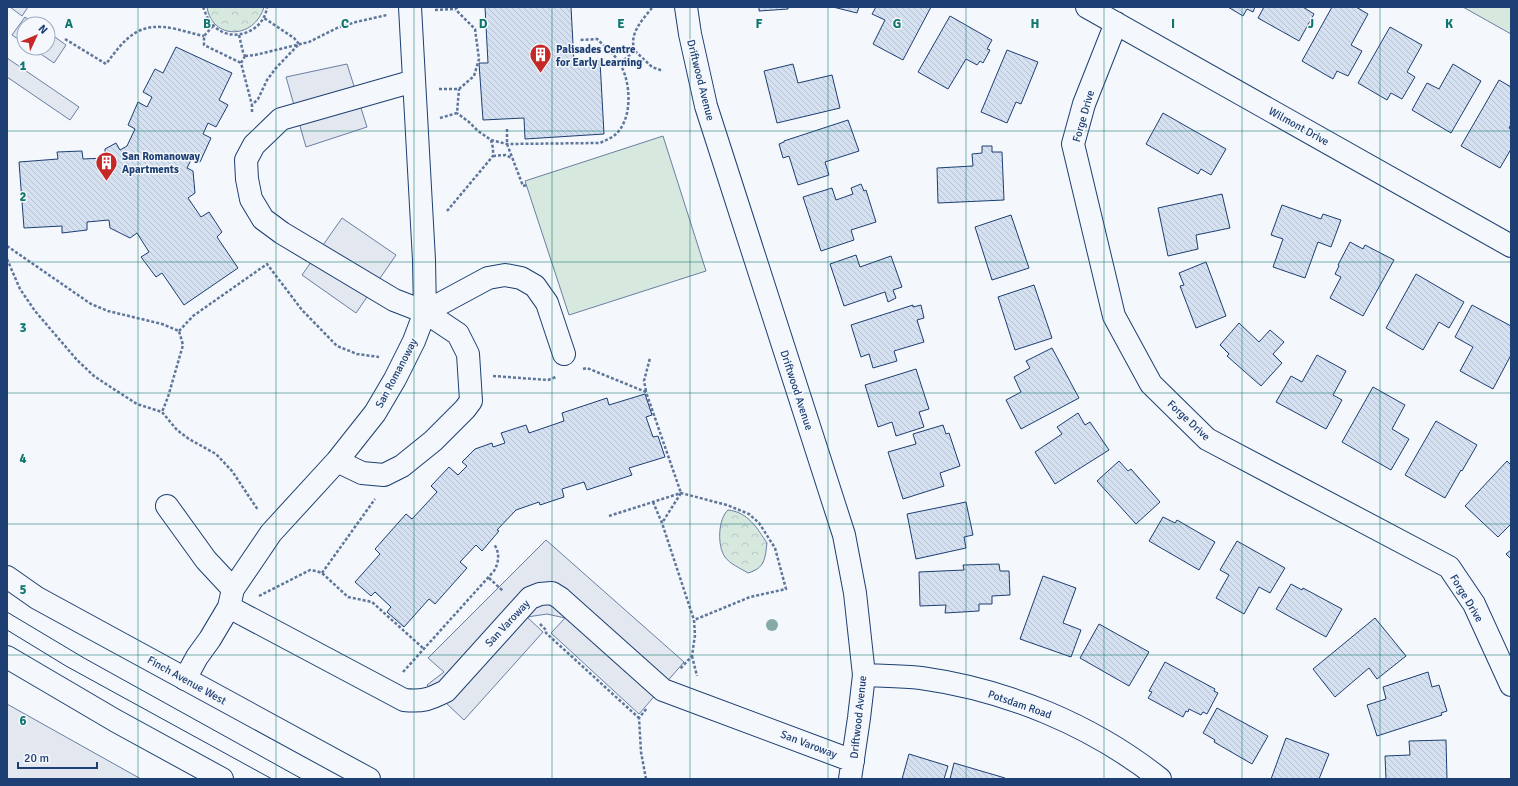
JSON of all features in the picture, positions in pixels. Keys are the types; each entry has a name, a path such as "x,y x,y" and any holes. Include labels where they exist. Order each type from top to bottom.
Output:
{"street":[{"name":"Driftwood Avenue","path":"686,7 690,34 706,106 844,535 855,593 864,675 851,770"},
{"name":"Wilmont Drive","path":"1088,7 1511,246"},
{"name":"San Romanoway","path":"185,679 197,657 235,604 271,533 337,461 375,412 395,379 414,341 425,312 424,260 414,81 400,11"},
{"name":"Forge Drive","path":"1116,24 1084,104 1073,144 1114,316 1151,384 1207,439 1449,567 1474,604 1511,685"},
{"path":"337,461 362,473 384,475 393,471 433,441 469,405 471,401 472,394 468,354 458,334 425,312 394,300 282,233 263,219 251,199 246,160 254,145 281,119 414,81"},
{"path":"425,312 488,278 505,275 521,278 536,286 547,303 564,354"},
{"name":"San Varoway","path":"167,506 206,560 235,604 404,700 418,702 431,699 446,690 530,598 540,594 552,594 570,605 663,690 851,770"},
{"name":"Finch Avenue West","path":"7,577 37,598 369,779"},
{"path":"7,657 116,721 222,779"},
{"name":"Potsdam Road","path":"864,675 920,678 953,684 1016,700 1061,719 1101,739 1125,753 1160,779"}],"path":[{"path":"203,7 213,26 225,33 239,35 254,29 264,18 267,7"},
{"path":"434,10 457,8 475,29 479,59 474,76 459,89 438,88"},
{"path":"652,8 636,28 633,46 635,52 652,67 663,71"},
{"path":"245,56 309,42 337,28 400,11"},
{"path":"264,18 294,38 300,44"},
{"path":"213,26 204,36 204,45 241,63"},
{"path":"66,39 106,64 126,39 140,29 149,27 163,27 204,36"},
{"path":"239,35 245,56 241,63 252,106 252,112"},
{"path":"457,113 490,140 507,144 600,143 612,137 618,132 628,110 627,79 620,63 597,39 580,40"},
{"path":"252,106 258,99 267,80 276,68 300,44"},
{"path":"620,63 635,52"},
{"path":"457,113 459,89"},
{"path":"416,126 457,113"},
{"path":"506,129 507,144 523,186 527,185"},
{"path":"442,216 493,156 493,148 490,140"},
{"path":"493,156 505,155 513,158"},
{"path":"7,246 91,304 108,311 162,324 179,331"},
{"path":"7,260 20,289 35,311 77,360 94,376 137,404 162,412 177,430 189,439 216,454 232,471 262,516"},
{"path":"179,331 193,316 267,264 302,310 338,346 357,354 383,358"},
{"path":"162,412 168,397 183,345 179,331"},
{"path":"650,358 644,381 646,392 681,493"},
{"path":"580,370 587,368 646,392"},
{"path":"487,376 548,380 561,376"},
{"path":"662,523 681,493"},
{"path":"609,516 681,493 727,505 749,514 759,523 775,548 786,589 750,596 694,620"},
{"path":"322,573 379,494"},
{"path":"646,779 641,752 639,718 692,656 695,635 694,620 662,523 653,502"},
{"path":"386,691 489,578 497,565 499,557 497,548 494,544"},
{"path":"235,604 257,597 310,570 316,571 322,573 348,597 372,602 424,649"},
{"path":"489,578 504,592"},
{"path":"536,621 546,630 546,633 639,718"}],"green space":[{"path":"207,7 264,7 259,18 252,26 234,32 217,26 210,18"},
{"path":"1463,7 1511,7 1511,34"},
{"path":"663,136 706,271 569,315 525,181"},
{"path":"728,510 735,511 746,517 756,526 767,543 765,558 761,566 754,571 748,573 735,566 725,557 722,552 720,540 721,526 722,520"}],"shaded area":[{"path":"10,7 28,7 22,16"},
{"path":"16,29 16,38 12,35"},
{"path":"56,38 66,45 54,63 44,56 56,56"},
{"path":"7,58 79,107 70,120 7,77"},
{"path":"347,64 367,127 306,147 286,77"},
{"path":"342,218 396,255 356,313 302,275"},
{"path":"546,540 684,662 639,714 551,633 565,618 547,614 527,617 543,632 464,720 427,685 444,672 428,658"},
{"path":"7,704 141,779 7,779"}],"building":[{"name":"Palisades Centre for Early Learning","path":"485,7 571,7 574,63 600,61 604,134 525,139 524,118 483,120 479,63 488,63"},
{"path":"759,7 788,7 788,9 759,11"},
{"path":"833,7 859,7 857,13"},
{"path":"876,7 931,7 903,60 873,44 885,20 872,14"},
{"path":"1228,7 1255,7 1253,12 1247,9 1243,16"},
{"path":"1264,7 1303,7 1314,14 1299,41 1258,18"},
{"path":"1332,7 1356,7 1368,14 1351,45 1362,51 1348,76 1337,71 1333,79 1302,61"},
{"path":"950,16 992,40 987,49 990,50 983,63 980,61 977,65 966,59 948,89 918,72"},
{"path":"1390,27 1422,45 1407,72 1415,77 1402,99 1391,93 1387,100 1358,83"},
{"name":"San Romanoway Apartments","path":"176,47 232,73 219,100 228,105 216,127 208,123 203,134 211,138 200,162 192,158 187,168 193,171 195,193 188,198 201,217 209,212 222,232 217,237 238,268 184,305 162,273 156,277 141,257 149,252 137,233 130,238 110,228 109,220 87,222 87,230 62,233 62,226 24,228 19,162 58,159 57,152 82,151 83,159 105,158 105,149 116,143 120,150 127,146 135,129 128,125 138,102 147,107 152,97 143,92 155,69 163,73"},
{"path":"1007,50 1038,62 1021,104 1016,102 1007,123 981,112"},
{"path":"793,64 798,83 832,75 840,108 777,123 764,71"},
{"path":"1453,64 1481,81 1451,133 1412,110 1427,83 1439,89"},
{"path":"1499,80 1511,87 1511,124 1509,128 1511,129 1511,149 1500,168 1461,146"},
{"path":"1163,113 1226,149 1211,175 1201,169 1198,174 1146,144"},
{"path":"848,120 859,151 825,162 829,175 798,185 789,156 783,158 779,144"},
{"path":"982,146 992,146 992,152 1002,152 1004,200 938,203 937,168 973,166 972,154 982,153"},
{"path":"861,184 864,191 866,190 876,222 851,230 854,240 821,251 803,197 832,188 836,200 853,194 851,188"},
{"path":"1222,194 1230,228 1196,235 1198,249 1168,256 1158,208"},
{"path":"1282,205 1321,219 1323,214 1341,220 1331,247 1318,242 1305,278 1273,267 1283,239 1271,235"},
{"path":"1011,215 1029,268 992,280 975,227"},
{"path":"1350,242 1363,249 1365,245 1394,260 1363,316 1330,298 1341,277 1335,274 1339,266 1338,265"},
{"path":"856,255 860,267 891,256 902,287 893,290 896,298 888,302 885,292 844,306 830,264"},
{"path":"1206,262 1226,316 1196,328 1180,286 1184,285 1179,273"},
{"path":"1416,274 1464,302 1449,328 1439,322 1423,350 1386,328"},
{"path":"1034,285 1052,338 1015,350 998,297"},
{"path":"913,305 913,307 921,305 924,318 917,320 924,342 894,351 897,361 873,368 869,354 861,357 851,325"},
{"path":"1472,305 1511,326 1511,355 1493,389 1460,371 1473,347 1455,337"},
{"path":"1239,323 1259,342 1270,330 1284,342 1273,354 1282,363 1261,386 1227,356 1229,354 1220,345"},
{"path":"1052,348 1079,398 1021,429 1006,400 1021,392 1014,377 1030,368 1026,361"},
{"path":"1317,355 1346,371 1333,395 1342,400 1326,429 1276,402 1291,376 1302,382"},
{"path":"916,369 929,409 919,412 924,427 896,436 892,422 878,427 865,385"},
{"path":"1373,387 1405,405 1392,429 1409,439 1391,470 1342,442"},
{"path":"645,394 652,415 646,417 653,437 658,436 665,457 629,468 632,475 587,490 584,482 562,489 564,497 540,505 539,502 516,510 497,530 499,531 482,551 476,545 460,562 467,568 435,604 429,599 404,627 387,612 391,607 375,592 371,596 355,582 380,554 375,549 406,514 412,519 437,492 431,486 449,467 458,475 467,466 462,462 475,449 492,443 493,447 505,443 501,433 526,425 529,433 564,421 562,413 607,398 609,405"},
{"path":"1078,413 1085,425 1090,422 1109,450 1055,484 1035,452 1062,434 1057,427"},
{"path":"1436,421 1477,445 1445,498 1405,475"},
{"path":"943,425 946,434 949,433 960,466 940,473 944,486 903,499 888,452 916,444 913,434"},
{"path":"1119,461 1128,471 1131,469 1160,502 1136,524 1097,481"},
{"path":"1507,461 1511,465 1511,524 1498,537 1465,506"},
{"path":"966,502 973,535 964,537 966,548 916,559 907,514"},
{"path":"1163,517 1175,523 1177,520 1215,542 1199,570 1149,541"},
{"path":"1237,541 1285,568 1270,593 1259,587 1244,614 1216,598 1229,575 1220,570"},
{"path":"1511,550 1511,559 1506,554"},
{"path":"999,564 1000,571 1009,571 1010,595 992,596 992,604 979,604 979,611 945,613 946,605 920,606 919,572 964,570 963,565"},
{"path":"1043,576 1076,588 1063,623 1081,630 1071,657 1020,639"},
{"path":"1291,584 1302,590 1303,588 1342,609 1326,637 1276,609"},
{"path":"1375,618 1406,656 1377,679 1369,668 1335,697 1313,669"},
{"path":"1099,624 1149,652 1129,686 1080,658"},
{"path":"1165,662 1215,689 1214,691 1218,693 1207,714 1203,712 1201,715 1189,709 1183,717 1148,698 1152,692 1149,691"},
{"path":"1428,672 1432,687 1439,685 1447,711 1441,713 1442,715 1377,736 1367,705 1386,699 1383,687"},
{"path":"1217,708 1268,736 1252,764 1214,742 1215,740 1203,733"},
{"path":"1286,738 1329,754 1319,779 1271,779"},
{"path":"1446,740 1447,779 1386,779 1385,756 1410,755 1409,741"},
{"path":"909,754 948,766 944,779 902,779"},
{"path":"954,763 1005,778 950,779"}],"tram line":[{"path":"7,612 84,658 302,779"},
{"path":"7,630 66,666 272,779"}],"place":[{"name":"Palisades Centre for Early Learning","path":"540,74"},
{"name":"San Romanoway Apartments","path":"107,182"}]}
